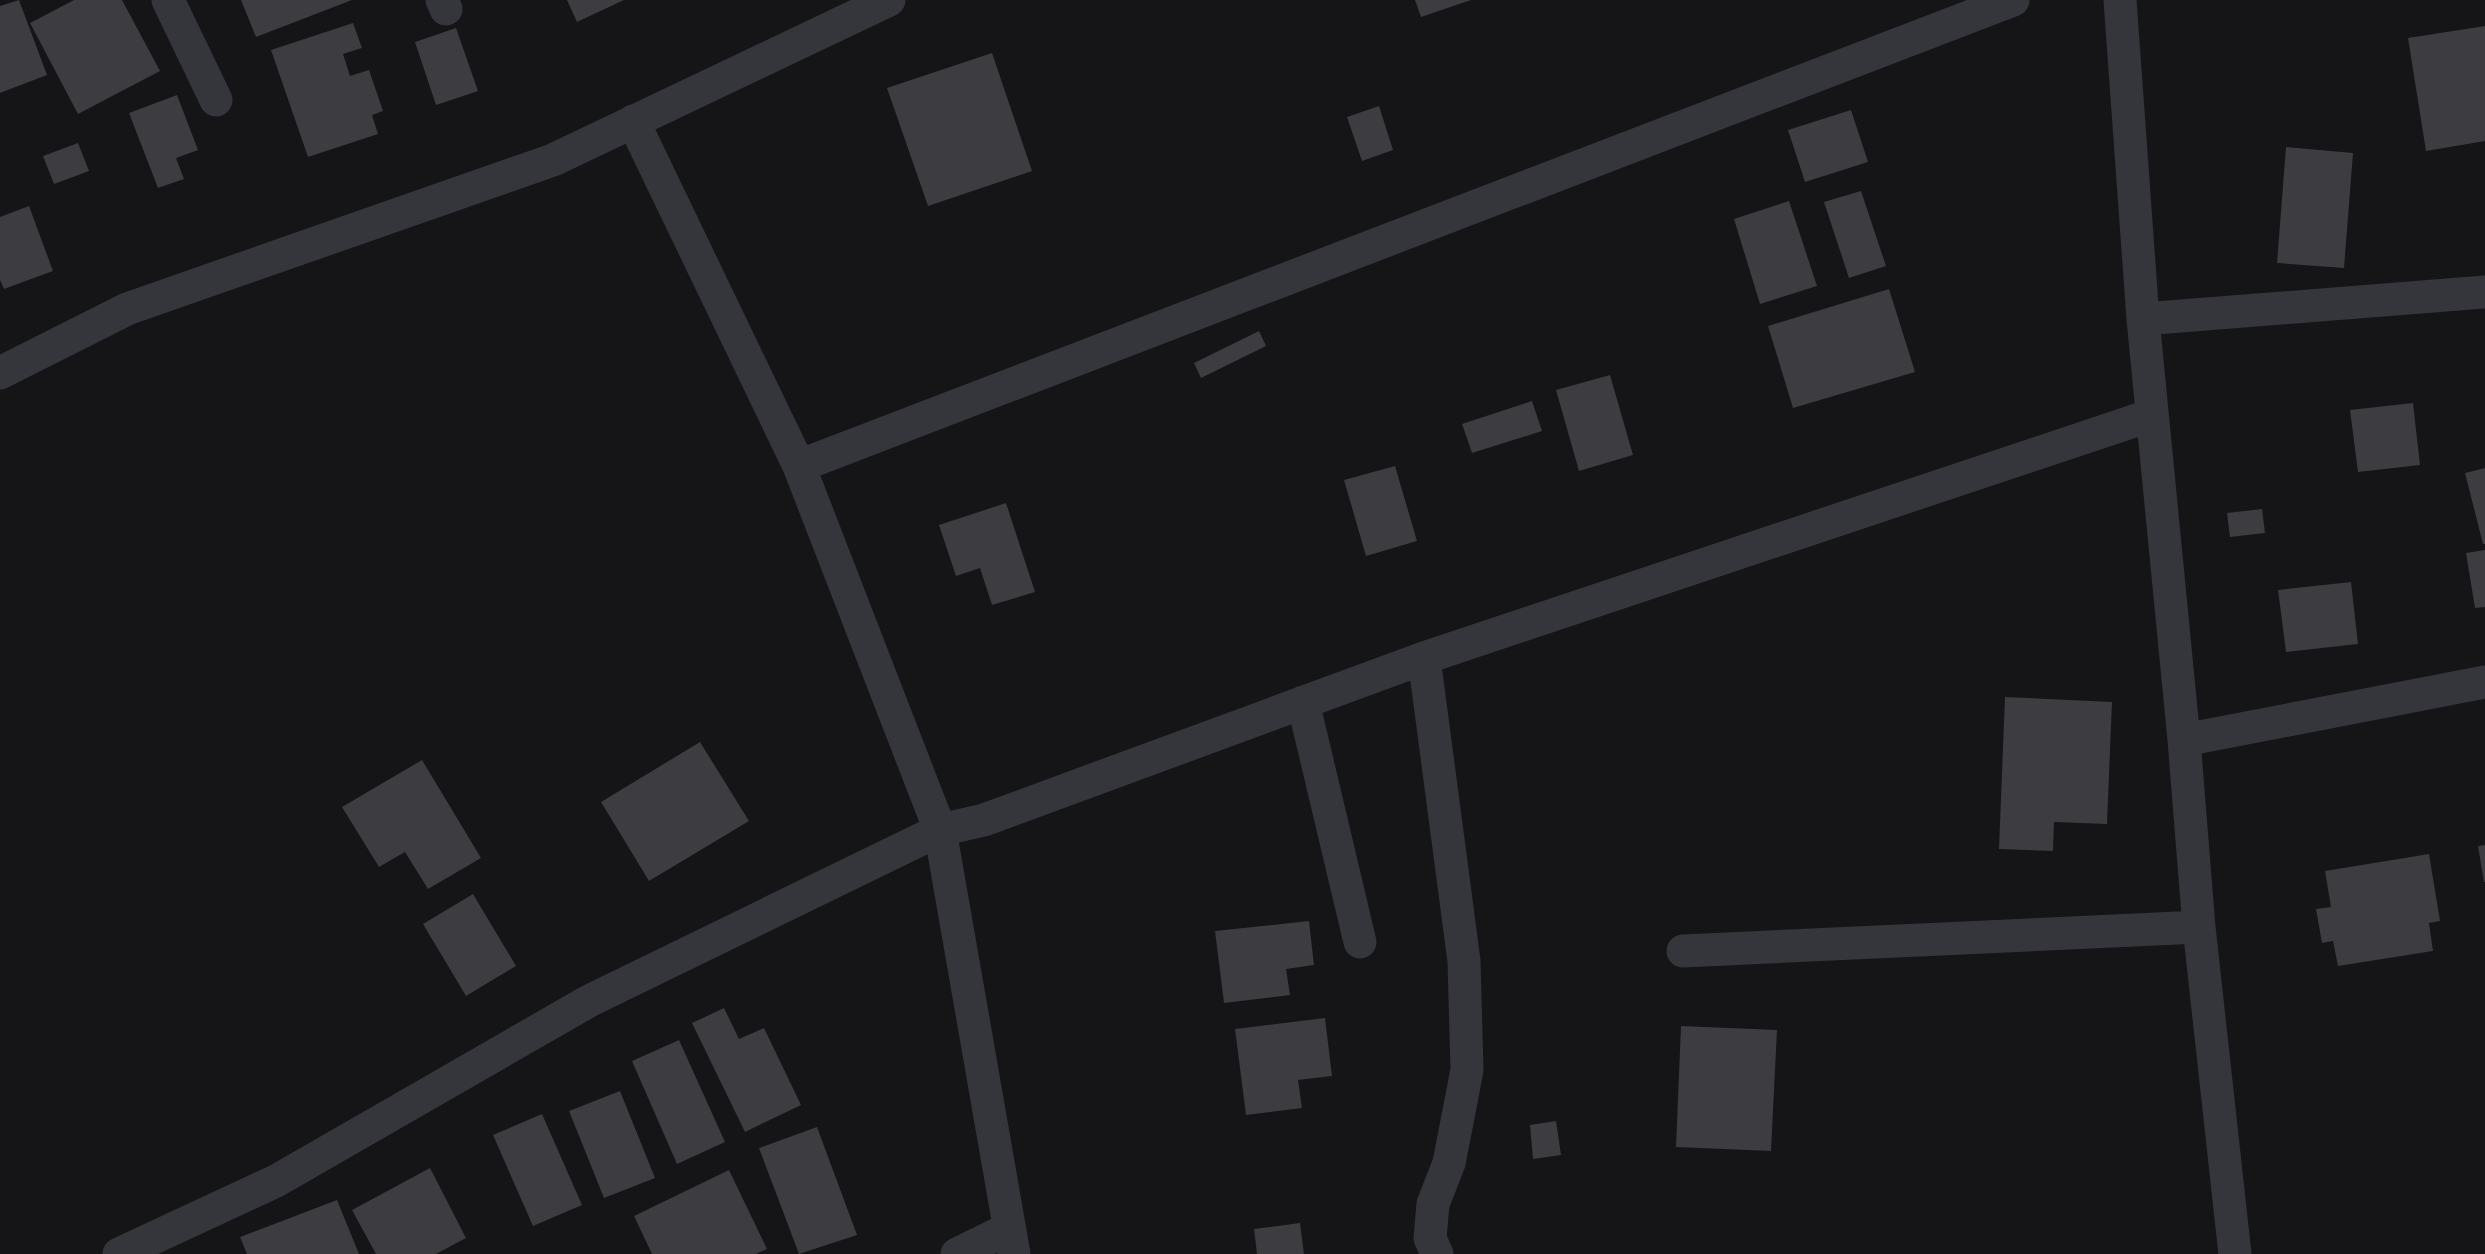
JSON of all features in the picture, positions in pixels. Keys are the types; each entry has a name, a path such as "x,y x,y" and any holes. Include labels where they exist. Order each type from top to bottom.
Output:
{"street":[{"path":"168,0 216,100"},
{"path":"2,369 126,309 553,160 889,0"},
{"path":"799,466 2013,0"},
{"path":"2120,0 2143,319 2184,740 2199,927 2235,1254"},
{"path":"633,121 799,466 940,830 1011,1242 957,1254"},
{"path":"2143,319 2485,292"},
{"path":"119,1254 276,1181 589,1001 940,830 984,820 1424,658 2152,416"},
{"path":"1424,658 1464,961 1467,1070 1449,1163 1433,1204 1430,1238 1437,1254"},
{"path":"2184,740 2485,682"},
{"path":"1303,702 1360,942"},
{"path":"1683,951 2199,927"}],"building":[{"path":"19,0 47,75 0,93 0,6"},
{"path":"74,0 122,0 160,71 78,114 30,23"},
{"path":"241,0 352,0 256,37"},
{"path":"567,0 624,0 577,22"},
{"path":"1415,0 1471,0 1421,17"},
{"path":"353,23 362,48 343,54 350,76 369,70 383,111 372,115 378,134 308,157 271,50"},
{"path":"2485,26 2485,141 2426,151 2408,38"},
{"path":"456,28 478,91 436,105 415,42"},
{"path":"992,53 1032,171 928,206 887,88"},
{"path":"177,95 198,150 176,158 184,179 158,188 129,113"},
{"path":"1379,106 1393,150 1362,161 1347,117"},
{"path":"1851,110 1868,162 1805,182 1788,130"},
{"path":"78,143 89,171 54,184 43,156"},
{"path":"2286,147 2353,153 2344,268 2277,263"},
{"path":"1861,191 1886,266 1849,278 1824,202"},
{"path":"1789,201 1817,286 1760,304 1734,219"},
{"path":"29,206 53,271 4,289 0,280 0,217"},
{"path":"1889,289 1915,372 1793,408 1768,326"},
{"path":"1259,331 1266,346 1201,378 1194,363"},
{"path":"1610,375 1633,455 1579,471 1556,390"},
{"path":"1532,401 1542,431 1472,453 1462,424"},
{"path":"2413,403 2420,465 2358,472 2350,410"},
{"path":"1395,466 1417,541 1366,556 1344,480"},
{"path":"2485,468 2485,544 2483,544 2465,473"},
{"path":"1006,503 1035,592 992,605 980,568 956,576 939,525"},
{"path":"2262,509 2265,533 2230,537 2227,513"},
{"path":"2485,550 2485,607 2475,608 2466,553"},
{"path":"2351,582 2358,644 2286,652 2278,590"},
{"path":"2005,697 2112,702 2107,824 2054,822 2053,851 1999,849"},
{"path":"700,742 749,821 649,881 601,802"},
{"path":"422,760 481,858 428,889 405,852 379,867 342,807"},
{"path":"2485,845 2485,882 2484,882 2478,846"},
{"path":"2429,854 2440,921 2429,923 2433,951 2338,966 2333,941 2322,943 2316,909 2331,907 2325,871"},
{"path":"473,894 516,966 466,996 423,924"},
{"path":"1309,921 1314,965 1286,969 1290,995 1224,1003 1215,931"},
{"path":"724,1008 739,1039 764,1028 801,1105 745,1132 692,1023"},
{"path":"1325,1018 1332,1076 1298,1080 1302,1108 1246,1115 1235,1029"},
{"path":"1681,1026 1777,1030 1771,1151 1676,1147"},
{"path":"679,1040 725,1142 677,1164 632,1061"},
{"path":"620,1091 655,1178 604,1198 569,1111"},
{"path":"542,1114 582,1205 533,1226 493,1135"},
{"path":"1556,1121 1561,1155 1533,1159 1530,1125"},
{"path":"817,1127 857,1235 799,1254 759,1148"},
{"path":"430,1168 466,1238 436,1254 376,1254 352,1210"},
{"path":"729,1170 767,1249 756,1254 652,1254 634,1216"},
{"path":"337,1200 359,1254 247,1254 240,1237"},
{"path":"1300,1223 1304,1254 1257,1254 1254,1229"}]}
